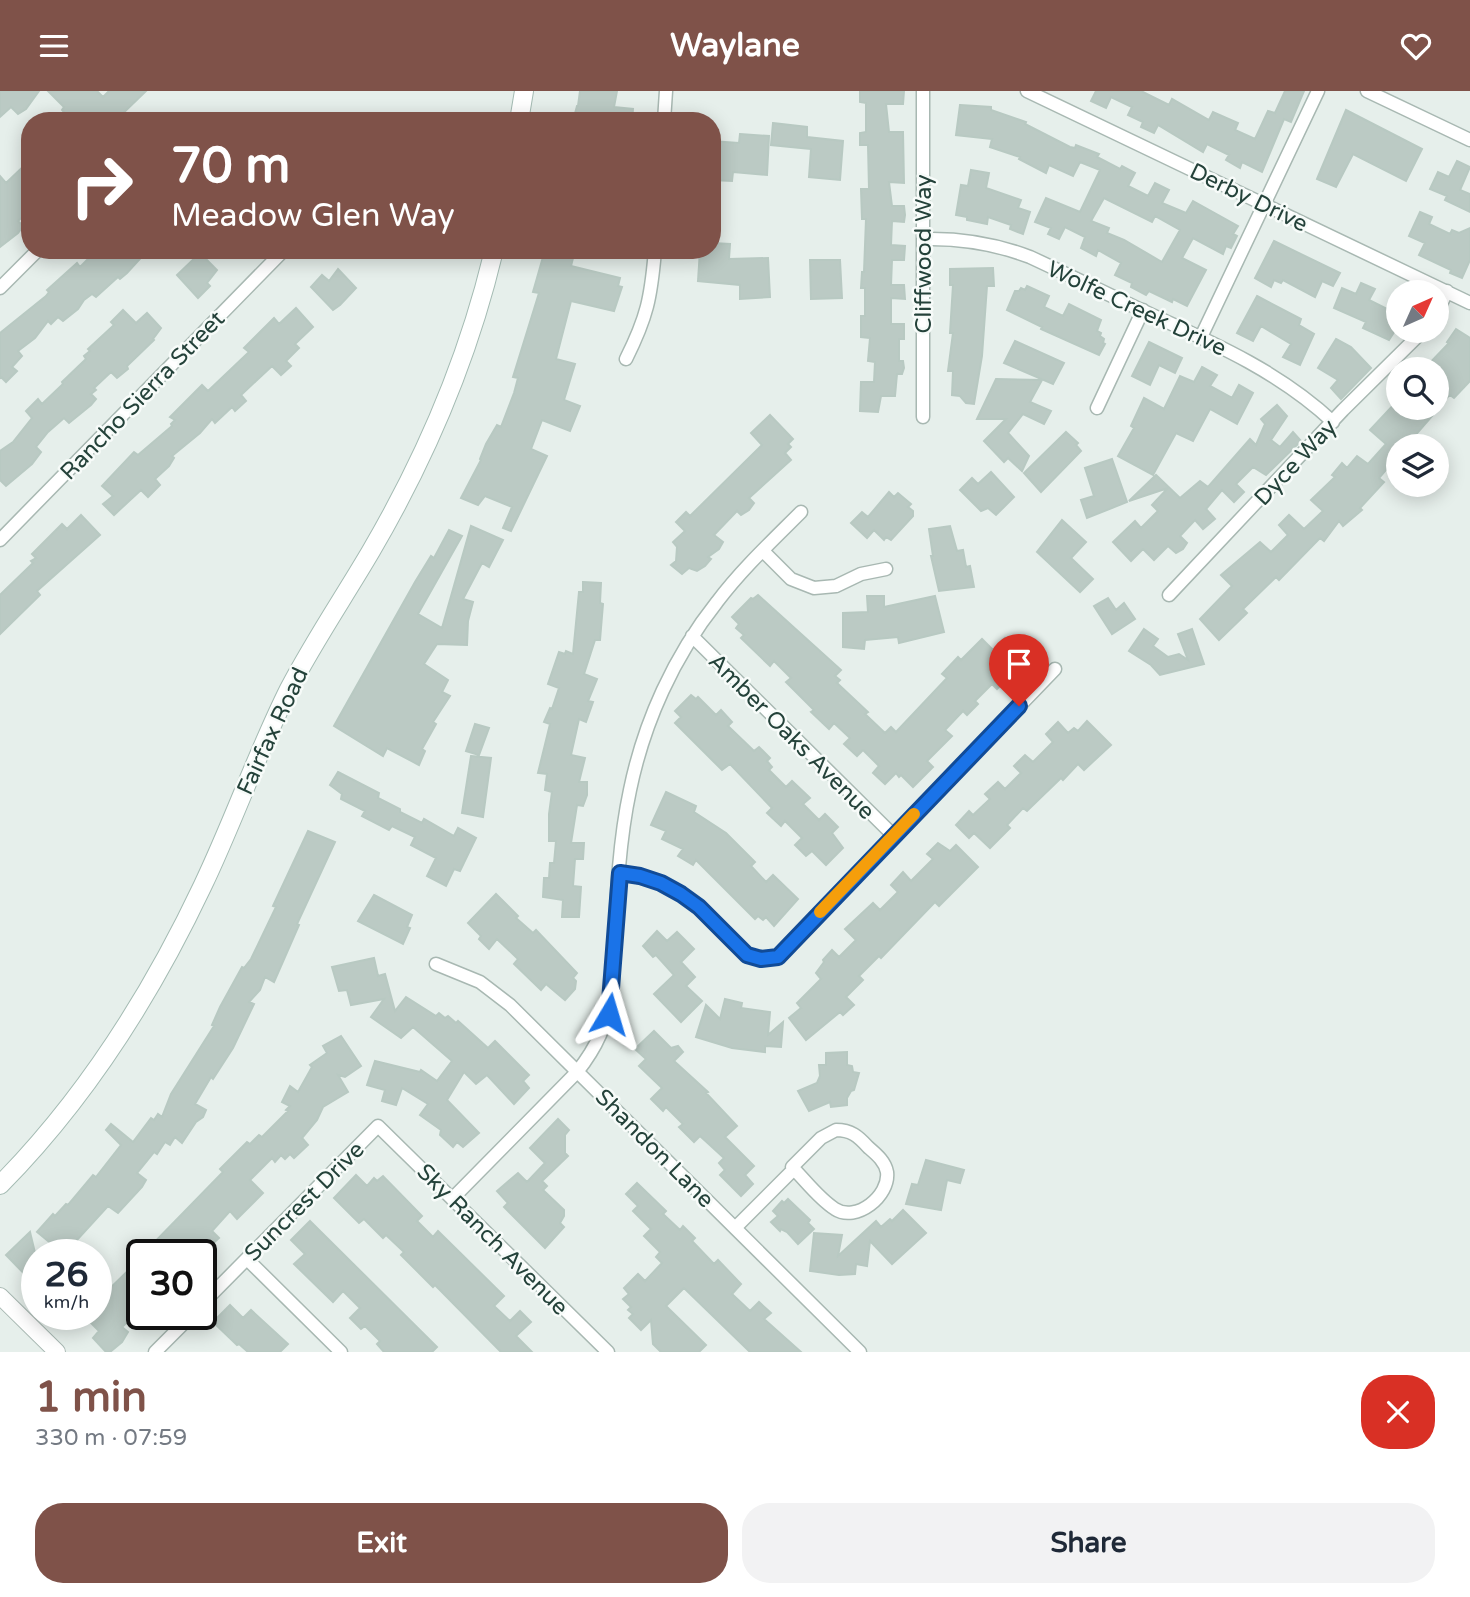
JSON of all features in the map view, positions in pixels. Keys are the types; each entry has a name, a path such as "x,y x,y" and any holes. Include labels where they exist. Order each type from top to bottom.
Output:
{"main road":[{"path":"520,112 524,91"},
{"name":"Fairfax Road","path":"0,1185 86,1081 147,989 180,929 203,885 276,715 324,627 382,531 431,435 474,323 492,259"}],"street":[{"path":"665,112 666,91"},
{"name":"Cliffwood Way","path":"923,91 923,417"},
{"name":"Derby Drive","path":"1027,91 1424,280"},
{"path":"1201,337 1318,91"},
{"path":"1367,91 1470,140"},
{"name":"Wolfe Creek Drive","path":"924,239 973,242 1007,249 1201,337 1277,377 1333,422"},
{"path":"0,288 29,259"},
{"name":"Rancho Sierra Street","path":"0,540 275,259"},
{"path":"626,359 648,311 654,259"},
{"name":"Derby Drive","path":"1449,292 1470,303"},
{"path":"1097,408 1143,310"},
{"name":"Dyce Way","path":"1169,595 1411,343"},
{"path":"452,1199 577,1072 602,1035 609,1014 624,828 630,789 654,710 670,674 717,601 801,512"},
{"path":"763,551 792,579 814,588 836,586 861,575 886,569"},
{"name":"Amber Oaks Avenue","path":"692,636 893,835"},
{"path":"620,873 661,883 681,894 699,907 747,955 761,959 778,957 1055,669"},
{"name":"Shandon Lane","path":"436,964 470,977 498,995 860,1352"},
{"name":"Sky Ranch Avenue","path":"378,1126 608,1352"},
{"name":"Suncrest Drive","path":"217,1289 378,1126"},
{"path":"735,1228 828,1133 846,1130 855,1134 879,1157 887,1172 887,1181 883,1190 869,1205 853,1213 844,1213 835,1209 794,1169"},
{"path":"247,1259 341,1352"},
{"path":"0,1296 57,1352"},
{"path":"155,1352 177,1330"}],"building":[{"path":"0,91 39,91 26,109 18,114 11,107 0,117"},
{"path":"48,91 97,91 103,97 109,91 146,91 124,112 64,112 64,107"},
{"path":"580,91 617,91 614,107 633,109 633,112 575,112"},
{"path":"860,91 904,91 903,104 886,104 889,132 903,132 904,183 889,182 892,206 904,206 905,215 904,222 892,221 891,245 905,246 904,260 892,260 891,285 904,285 905,299 891,298 891,324 904,324 904,339 899,339 899,361 903,361 904,368 902,374 897,374 895,396 881,396 878,412 860,411 861,382 874,382 875,362 868,361 870,338 861,337 861,316 865,316 865,288 861,288 866,219 862,219 861,189 869,189 868,145 860,145 860,133 866,132 866,103 860,102"},
{"path":"1096,91 1141,91 1169,105 1172,99 1209,120 1213,112 1238,123 1235,130 1255,139 1268,111 1275,113 1285,91 1304,91 1291,122 1284,119 1262,172 1242,162 1240,168 1226,160 1229,155 1207,144 1203,152 1158,125 1154,133 1141,127 1143,122 1128,115 1132,107 1111,97 1106,108 1091,101"},
{"path":"960,105 991,107 991,110 1026,122 1025,124 1070,147 1075,148 1076,145 1099,154 1097,157 1120,169 1122,166 1135,173 1128,186 1148,196 1155,183 1169,190 1162,203 1186,213 1193,201 1238,226 1233,234 1237,236 1231,248 1226,246 1223,254 1193,238 1182,258 1206,270 1187,306 1149,291 1146,295 1131,287 1132,283 1115,275 1121,263 1098,250 1096,256 1081,248 1085,237 1065,227 1059,239 1048,234 1051,228 1035,222 1046,198 1080,212 1100,170 1080,162 1073,176 1049,165 1046,173 1019,159 1020,157 990,147 992,139 956,135","holes":["1104,198 1152,222 1155,216 1180,230 1162,262 1107,233 1109,228 1091,221"]},
{"path":"1346,110 1422,149 1406,181 1353,154 1336,187 1317,179"},
{"path":"773,123 807,127 807,137 843,141 840,180 809,177 811,149 771,145"},
{"path":"740,134 769,136 767,175 733,172 732,181 721,180 721,142 739,143"},
{"path":"1457,161 1470,167 1460,190 1470,194 1470,212 1445,200 1447,196 1430,189 1438,172 1449,177"},
{"path":"21,169 21,218 18,221 21,229 0,247 0,176 6,183"},
{"path":"971,170 989,173 986,188 1021,200 1018,208 1030,212 1023,234 1010,229 1011,225 988,217 987,224 956,215 961,185 968,186"},
{"path":"1420,212 1432,217 1429,224 1450,234 1452,230 1459,233 1470,228 1470,260 1462,278 1419,255 1425,243 1409,236"},
{"path":"1274,241 1340,273 1333,286 1322,281 1315,297 1283,280 1281,283 1274,280 1271,287 1255,278"},
{"path":"721,244 730,244 729,259 768,258 770,297 740,299 740,285 698,281 699,259 721,259"},
{"path":"88,259 140,259 127,273 120,279 118,277 96,297 92,294 84,300 78,309 63,321 58,317 51,324 48,321 35,338 18,351 22,356 12,367 17,371 6,382 0,378 0,333 46,296 49,292 47,290 77,263 80,267"},
{"path":"194,259 206,259 217,270 207,283 210,286 198,298 177,275"},
{"path":"542,259 573,259 571,266 620,278 618,286 622,287 614,311 571,301 556,359 575,364 564,400 580,406 570,431 542,420 531,449 547,456 511,531 503,528 512,507 485,496 478,505 461,498 481,460 486,444 497,425 501,427 514,393 518,378 513,377 539,293 533,292"},
{"path":"810,260 840,260 842,298 811,299"},
{"path":"993,268 994,286 987,286 982,356 974,404 966,403 960,396 952,395 953,371 948,371 953,333 950,333 953,285 950,285 950,269"},
{"path":"338,269 356,288 333,310 311,287 322,275 329,281"},
{"path":"1361,283 1375,289 1369,300 1386,308 1386,339 1363,328 1366,322 1334,308 1342,288 1356,294"},
{"path":"1027,286 1049,296 1044,307 1063,316 1069,304 1101,320 1097,331 1101,333 1105,344 1099,355 1041,329 1042,327 1007,310 1015,291 1021,288 1025,290"},
{"path":"1257,296 1301,319 1299,325 1314,334 1300,365 1283,357 1291,344 1261,326 1253,341 1237,333"},
{"path":"296,308 313,327 295,344 299,348 286,361 291,366 281,375 272,366 241,395 246,401 235,411 232,407 215,423 212,419 200,433 172,456 174,458 169,466 155,479 160,485 148,497 141,490 114,515 103,504 113,496 102,486 134,452 138,455 172,426 175,420 170,417 202,385 208,391 249,352 244,348 274,318 279,324"},
{"path":"123,310 136,323 147,313 161,328 154,340 117,378 111,372 94,388 96,390 91,394 96,399 91,405 69,423 64,418 48,432 36,447 41,452 32,464 6,486 0,480 0,451 13,442 32,418 26,411 38,399 42,404 63,384 86,359 84,356 90,351 88,349 114,325 111,322"},
{"path":"1456,329 1470,338 1470,381 1454,398 1449,396 1449,357 1436,357 1449,343"},
{"path":"1336,339 1351,347 1371,368 1341,399 1331,388 1338,380 1318,368"},
{"path":"1015,341 1064,363 1053,384 1004,363"},
{"path":"1149,342 1182,358 1175,373 1159,365 1150,385 1132,376"},
{"path":"1202,367 1217,375 1210,386 1232,398 1239,385 1253,393 1237,424 1210,409 1193,441 1176,433 1153,475 1118,456 1134,428 1131,426 1144,398 1164,409 1180,376 1194,382"},
{"path":"996,379 1042,380 1030,402 1051,411 1044,424 1023,414 1008,433 1029,456 1022,471 1008,458 1004,462 984,441 1006,419 977,419"},
{"path":"1277,405 1287,416 1271,440 1280,447 1293,432 1301,441 1266,475 1253,467 1236,484 1244,492 1234,502 1222,490 1206,509 1215,519 1203,529 1195,520 1180,536 1187,543 1183,549 1176,553 1168,546 1154,560 1143,549 1131,561 1113,542 1135,521 1141,528 1158,511 1152,505 1168,488 1129,501 1156,475 1180,498 1200,481 1208,487 1250,439 1256,445 1265,424 1261,419"},
{"path":"1386,413 1386,420 1429,420 1416,434 1386,434 1386,444 1370,430"},
{"path":"770,415 793,439 788,444 791,447 785,453 791,460 749,498 754,503 749,510 741,515 737,511 714,535 723,542 719,549 708,557 711,559 705,566 697,571 689,568 682,574 671,565 676,561 677,547 673,542 685,531 676,522 686,512 690,516 762,445 751,433"},
{"path":"1066,432 1078,443 1076,445 1081,451 1041,492 1024,473"},
{"path":"1386,444 1386,470 1379,478 1384,482 1360,508 1362,510 1343,526 1339,521 1324,541 1320,538 1279,580 1276,577 1243,609 1247,613 1219,640 1200,619 1232,586 1221,575 1260,542 1271,552 1288,535 1279,525 1289,515 1304,529 1323,511 1311,500 1335,477 1332,475 1342,463 1347,468 1357,456 1368,464"},
{"path":"1112,459 1127,502 1087,518 1081,500 1094,496 1085,468"},
{"path":"991,472 1014,497 996,515 988,508 981,511 960,490 972,478 978,484"},
{"path":"889,492 894,497 898,493 911,504 908,507 913,511 913,516 891,540 886,537 884,540 874,530 867,538 851,523 862,512 868,517"},
{"path":"81,515 100,535 37,591 40,595 0,634 0,595 33,563 31,561 36,558 32,554 62,524 67,529"},
{"path":"1062,520 1086,542 1071,558 1093,579 1080,592 1037,552"},
{"path":"471,526 503,540 489,567 482,563 463,599 473,602 468,621 467,645 437,644 424,664 448,680 442,692 450,696 433,722 436,724 422,749 425,751 419,765 387,748 383,756 334,726 415,582 431,556 434,558 449,530 462,536 418,614 442,628"},
{"path":"950,526 957,551 963,550 966,567 970,566 974,587 939,591 931,556 929,529"},
{"path":"583,582 601,583 600,603 603,604 600,640 595,640 584,674 597,679 588,701 593,702 586,722 579,719 571,755 585,758 579,782 587,782 587,795 583,806 577,805 571,843 584,843 583,859 575,859 573,886 581,887 579,917 562,917 563,900 543,897 544,878 549,878 550,863 554,863 556,841 549,841 552,792 545,790 547,774 538,773 550,724 544,722 559,688 548,684 559,652 573,654 579,592 583,592"},
{"path":"758,595 841,670 835,676 840,680 837,683 868,712 865,714 885,733 891,727 896,732 947,678 942,674 958,657 961,660 982,639 993,650 1005,638 1017,650 1013,655 1015,658 1003,670 1009,677 997,689 992,684 975,701 978,704 967,715 963,711 945,730 952,736 927,761 933,767 913,787 896,773 885,784 873,773 879,766 863,750 857,756 844,744 850,738 834,723 829,729 786,682 791,678 774,661 770,666 741,638 744,635 736,628 739,624 732,617 751,598"},
{"path":"867,596 884,596 884,607 935,596 944,632 899,643 898,637 865,640 864,649 843,647 843,613 868,612"},
{"path":"1108,598 1116,610 1124,603 1135,619 1112,634 1094,606"},
{"path":"1144,629 1158,639 1153,646 1168,657 1179,654 1188,660 1178,634 1192,629 1204,664 1160,675 1151,665 1129,651"},
{"path":"691,695 696,699 698,697 716,715 721,710 732,722 728,726 754,751 759,747 770,758 767,761 772,767 769,770 786,787 792,781 810,798 803,804 819,820 825,814 838,827 832,833 843,848 826,865 812,851 806,856 795,845 802,838 785,821 781,826 767,813 772,808 730,764 722,770 675,723 681,717 675,711"},
{"path":"1087,721 1111,745 1084,770 1078,764 1027,811 1023,808 1007,825 1010,828 990,848 974,833 969,838 956,825 969,811 973,815 990,799 985,794 998,782 1005,789 1021,773 1014,766 1025,755 1033,762 1053,742 1046,734 1058,722 1068,733 1074,728 1078,731"},
{"path":"475,724 489,728 479,755 466,751"},
{"path":"471,756 491,758 483,817 462,813"},
{"path":"338,772 379,793 378,798 422,823 424,819 454,836 458,828 476,838 460,871 454,869 446,886 427,876 436,858 411,845 415,837 392,826 389,830 362,816 365,811 341,799 342,794 330,785"},
{"path":"666,792 696,806 694,812 726,833 755,862 751,866 766,882 773,875 798,899 774,926 766,917 763,920 758,916 755,919 696,860 693,865 678,856 683,849 662,839 666,831 651,825"},
{"path":"308,831 335,842 274,982 265,977 260,990 249,1002 254,1004 233,1048 195,1104 206,1110 203,1117 196,1122 182,1143 175,1137 170,1145 165,1142 157,1154 154,1152 137,1173 146,1180 142,1187 118,1213 108,1206 78,1239 46,1239 37,1232 53,1214 55,1216 68,1205 93,1175 96,1177 121,1145 106,1130 111,1124 133,1142 151,1118 154,1120 158,1114 162,1117 171,1094 214,1026 212,1025 220,1007 242,967 251,959 276,907 273,906"},
{"path":"938,843 950,851 956,845 978,867 939,906 935,902 881,958 879,956 859,976 863,980 846,997 854,1005 843,1015 840,1012 806,1040 789,1018 801,1008 797,1003 821,979 816,973 823,960 832,950 839,957 856,940 845,929 873,903 880,910 898,892 891,885 903,872 911,881 933,859 927,854"},
{"path":"496,894 518,916 516,918 533,933 536,930 577,973 573,978 576,981 575,989 565,1000 546,984 541,990 514,964 518,959 497,939 489,949 468,923"},
{"path":"374,895 412,915 403,944 358,921"},
{"path":"657,931 667,941 677,932 694,949 681,962 695,977 686,986 702,1001 681,1022 654,994 674,975 656,955 653,957 643,946"},
{"path":"374,958 378,976 385,974 395,1011 406,997 436,1016 439,1013 445,1018 448,1016 456,1023 458,1021 488,1048 495,1041 529,1075 523,1081 529,1088 514,1104 487,1075 476,1084 464,1072 447,1100 479,1133 463,1147 457,1142 453,1147 440,1135 441,1130 420,1115 428,1104 402,1088 396,1105 382,1101 385,1090 367,1085 375,1061 420,1072 421,1070 437,1081 452,1061 413,1027 401,1038 371,1017 384,999 351,1005 347,990 339,991 332,967"},
{"path":"725,999 742,1003 741,1008 770,1012 768,1035 783,1022 781,1047 765,1046 765,1052 732,1048 696,1037 706,1005 720,1019"},
{"path":"654,1031 671,1048 678,1046 683,1052 674,1061 708,1092 706,1093 737,1126 725,1137 754,1166 745,1175 753,1184 741,1196 720,1175 725,1170 719,1163 724,1158 700,1136 694,1142 679,1127 683,1124 666,1107 663,1111 651,1099 662,1088 639,1066 646,1059 635,1049"},
{"path":"341,1036 361,1066 345,1077 338,1075 348,1092 323,1107 317,1120 302,1138 308,1145 294,1158 290,1154 285,1159 281,1155 275,1162 272,1158 250,1180 263,1193 237,1219 230,1211 212,1231 219,1238 217,1240 158,1239 223,1172 220,1169 247,1142 250,1144 259,1135 262,1137 288,1111 286,1110 290,1106 282,1102 290,1086 298,1092 312,1067 310,1065 327,1053 323,1046"},
{"path":"847,1052 847,1065 852,1066 853,1072 859,1073 854,1090 847,1098 847,1105 831,1107 830,1102 809,1111 798,1091 817,1083 820,1076 819,1065 826,1065 826,1053"},
{"path":"558,1119 569,1130 565,1135 565,1153 568,1156 542,1181 547,1186 543,1190 564,1210 560,1223 564,1227 545,1248 504,1207 508,1203 497,1191 518,1173 527,1182 545,1163 530,1148"},
{"path":"926,1160 964,1170 960,1183 947,1180 941,1210 906,1204 912,1184 918,1185"},
{"path":"356,1175 367,1186 374,1178 377,1181 383,1176 422,1216 417,1221 433,1237 438,1231 504,1296 494,1306 510,1321 520,1311 531,1322 516,1336 532,1352 501,1352 435,1285 433,1287 401,1255 404,1252 386,1235 383,1238 364,1219 359,1223 334,1198"},
{"path":"637,1183 666,1211 663,1214 680,1230 683,1226 695,1238 692,1241 714,1264 718,1260 741,1284 732,1294 750,1311 759,1302 771,1313 764,1319 801,1352 750,1352 684,1288 666,1306 706,1345 699,1352 661,1352 653,1344 651,1320 641,1330 629,1318 633,1314 628,1310 631,1307 623,1299 629,1294 624,1288 638,1274 645,1281 662,1263 656,1257 660,1252 644,1236 651,1229 633,1211 638,1206 626,1194"},
{"path":"788,1199 810,1220 808,1223 814,1229 798,1244 787,1232 781,1229 780,1231 771,1222 778,1216 773,1211 782,1201 784,1203"},
{"path":"903,1210 926,1233 892,1264 870,1241 867,1266 856,1264 855,1274 810,1271 814,1233 842,1235 838,1256 876,1221 881,1227"},
{"path":"310,1221 437,1347 432,1352 384,1352 377,1344 380,1341 365,1326 361,1329 350,1318 360,1308 343,1291 333,1302 294,1264 305,1254 291,1240"},
{"path":"30,1232 32,1239 23,1239"},
{"path":"21,1241 21,1270 6,1255"},
{"path":"126,1273 126,1323 122,1327 128,1332 122,1342 110,1352 106,1352 93,1338 98,1330 112,1330 112,1286"},
{"path":"230,1305 243,1318 251,1310 288,1344 280,1352 248,1352 217,1326 217,1318"}],"slow traffic":[{"path":"820,912 914,814"}],"route":[{"path":"609,1014 620,873 661,883 681,894 699,907 747,955 761,959 778,957 1019,706"}]}
